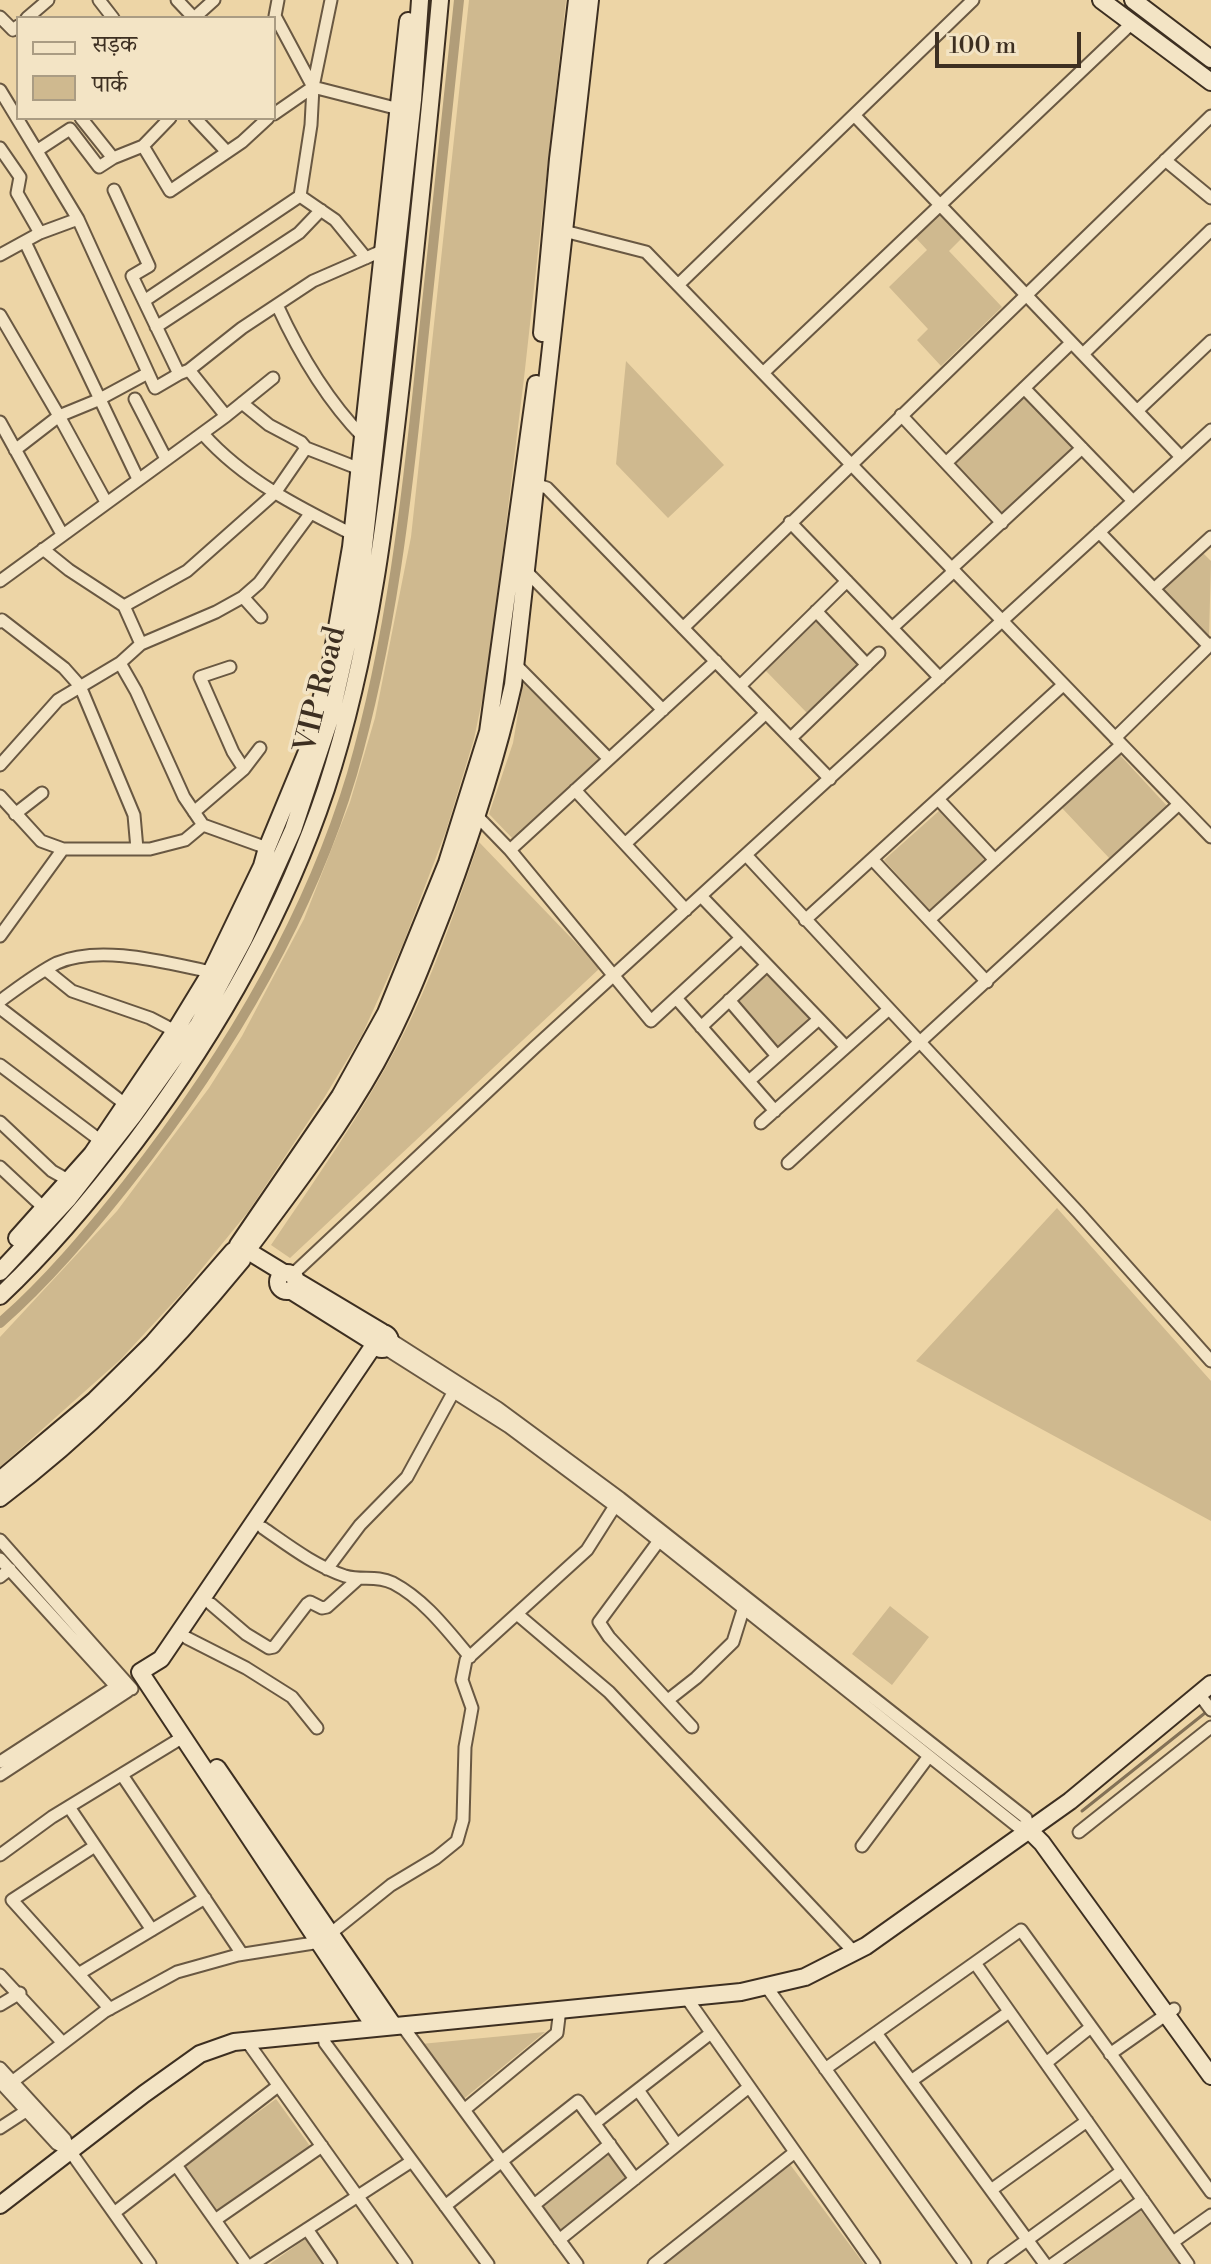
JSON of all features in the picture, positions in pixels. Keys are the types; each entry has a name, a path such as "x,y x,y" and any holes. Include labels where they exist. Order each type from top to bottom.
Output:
{"street":[{"path":"29,16 48,0"},
{"path":"99,0 111,16"},
{"path":"177,0 192,16"},
{"path":"196,16 214,0"},
{"path":"144,301 300,196 311,125 313,87 331,0"},
{"name":"VIP Road","path":"0,1256 101,1141 211,972 262,866 308,749 331,662 352,534 410,0"},
{"name":"VIP Road","path":"0,1272 68,1199 198,1025 244,939 293,830 331,716 359,592 413,100 420,0"},
{"name":"VIP Road","path":"0,1296 100,1187 181,1080 242,982 287,892 325,791 348,713 368,627 387,514 440,0"},
{"path":"0,1498 113,1402 191,1322 323,1148 375,1064 412,992 498,753 515,664 535,484 577,0"},
{"path":"0,1480 107,1389 242,1253 340,1096 386,1013 447,863 484,747 498,675 590,0"},
{"path":"678,285 973,0"},
{"path":"1133,0 1211,59"},
{"path":"1107,2 1211,82"},
{"path":"0,17 16,31"},
{"path":"276,18 313,87 399,109"},
{"path":"763,373 1132,23"},
{"path":"276,113 313,87"},
{"path":"0,90 16,115"},
{"path":"854,115 1181,457"},
{"path":"683,628 1211,116"},
{"path":"19,120 78,219 155,388 184,372 313,281 384,250"},
{"path":"83,120 113,158"},
{"path":"38,150 70,129 99,167 143,146 168,120"},
{"path":"197,120 227,152"},
{"path":"143,146 170,191 227,152 262,120"},
{"path":"0,148 20,177 17,193 40,233"},
{"path":"1165,160 1211,198"},
{"path":"114,190 149,266 132,276 156,327 184,372 226,416"},
{"path":"300,196 335,220 366,258"},
{"path":"156,327 299,233 321,210"},
{"path":"0,255 40,233 78,219"},
{"path":"558,230 646,252 1211,837"},
{"path":"1083,354 1211,230"},
{"path":"25,242 138,479"},
{"path":"277,305 301,355 363,437"},
{"path":"0,315 106,502"},
{"path":"1137,411 1211,341"},
{"path":"946,463 1071,343"},
{"path":"8,446 59,416 98,400 148,373"},
{"path":"0,581 203,434 273,378"},
{"path":"1024,388 1133,501"},
{"path":"135,399 166,459"},
{"path":"242,403 269,425 301,442 306,448 360,469"},
{"path":"901,415 1002,523"},
{"path":"0,422 8,446 62,534"},
{"path":"288,1280 614,976 1211,430"},
{"path":"203,434 223,457 275,493 352,534"},
{"path":"124,606 187,571 275,493 306,448"},
{"path":"892,628 1082,448"},
{"path":"535,484 547,488 830,779"},
{"path":"0,765 58,700 120,663 141,644 243,597 259,583 310,514"},
{"path":"790,522 940,678"},
{"path":"929,920 1118,742 1210,645 1099,532"},
{"path":"1154,589 1208,545"},
{"path":"43,549 124,606 141,644"},
{"path":"526,571 663,710"},
{"path":"740,686 847,581"},
{"path":"243,597 261,617"},
{"path":"816,611 867,665"},
{"path":"0,622 2,620 64,668 80,686 134,815 137,849"},
{"path":"791,738 879,653"},
{"path":"510,850 716,661"},
{"path":"120,663 184,797 203,825 267,848"},
{"path":"515,664 609,759"},
{"path":"230,667 200,677 233,752 244,769"},
{"path":"805,920 1063,685"},
{"path":"625,844 766,713"},
{"path":"194,812 244,769 260,748"},
{"path":"575,790 686,910"},
{"path":"15,814 42,793"},
{"path":"0,796 41,841 63,849 150,849 185,840 203,825"},
{"path":"938,799 995,860"},
{"path":"788,1163 1179,804"},
{"path":"477,816 510,850 651,1021 741,938"},
{"path":"0,936 63,849"},
{"path":"746,855 1078,1212 1211,1361"},
{"path":"872,859 987,982"},
{"path":"701,896 846,1047"},
{"path":"0,1001 60,962 97,956 136,956 211,972"},
{"path":"701,1027 767,965"},
{"path":"46,970 72,991 150,1018 175,1031"},
{"path":"676,998 775,1111"},
{"path":"729,1000 777,1056"},
{"path":"0,1008 125,1104"},
{"path":"761,1123 889,1009"},
{"path":"749,1081 819,1019"},
{"path":"0,1065 101,1141"},
{"path":"0,1122 52,1171 68,1180"},
{"path":"0,1167 44,1208"},
{"path":"242,1253 288,1280 618,1502 658,1542 1017,1826 1049,1840 1170,2012 1211,2076"},
{"path":"382,1343 498,1408 1026,1818 1029,1830"},
{"path":"0,1762 136,1681 167,1666 263,1528 382,1343"},
{"path":"0,1775 136,1681 161,1659 382,1343"},
{"path":"327,1569 360,1525 407,1477 454,1391"},
{"path":"6,2082 110,2009 177,1972 242,1954 325,1938 391,1885 436,1858 457,1841 463,1820 465,1747 472,1708 462,1680 466,1660 587,1550 618,1502"},
{"path":"263,1528 327,1569 357,1580"},
{"path":"0,1540 45,1600"},
{"path":"658,1542 599,1622 609,1637 692,1727"},
{"path":"0,1559 5,1573 45,1600 136,1681 183,1737 325,1938 375,2027"},
{"path":"211,1604 246,1634 269,1648 274,1647 307,1604 310,1602 327,1607 357,1580 374,1576 394,1584 430,1610 470,1657"},
{"path":"668,1700 733,1642 743,1610"},
{"path":"517,1614 609,1692 854,1952"},
{"path":"187,1638 246,1668 292,1697 317,1728"},
{"path":"136,1681 325,1938 464,2110 577,2264"},
{"path":"0,2205 200,2054 246,2040 741,1992 805,1977 854,1952 1070,1801 1205,1689 1211,1710"},
{"path":"1079,1832 1211,1727"},
{"path":"0,1855 69,1807 183,1737"},
{"path":"862,1846 929,1756"},
{"path":"122,1775 242,1954"},
{"path":"69,1807 152,1930"},
{"path":"95,1846 12,1900 110,2009"},
{"path":"80,1973 205,1898"},
{"path":"825,2069 1021,1930 1211,2192"},
{"path":"975,1963 1188,2264"},
{"path":"0,1975 20,1993 63,2043"},
{"path":"766,1986 965,2264"},
{"path":"0,2005 20,1993"},
{"path":"686,1997 874,2264"},
{"path":"464,2110 557,2033 560,2009"},
{"path":"911,2081 1009,2012"},
{"path":"1110,2054 1170,2012"},
{"path":"1170,2012 1211,2061"},
{"path":"1046,2063 1091,2027"},
{"path":"323,2032 325,2043 488,2264"},
{"path":"595,2123 711,2033"},
{"path":"876,2033 1045,2264"},
{"path":"246,2040 406,2264"},
{"path":"0,2068 26,2111 57,2144 70,2151"},
{"path":"6,2082 65,2139 70,2151 150,2264"},
{"path":"114,2213 278,2086"},
{"path":"559,2240 749,2087"},
{"path":"638,2090 677,2145"},
{"path":"445,2206 578,2101 635,2179"},
{"path":"0,2128 26,2111"},
{"path":"991,2190 1087,2121"},
{"path":"534,2205 610,2144"},
{"path":"215,2220 322,2146"},
{"path":"654,2264 795,2152"},
{"path":"253,2264 412,2161"},
{"path":"176,2165 246,2264"},
{"path":"994,2264 1122,2171"},
{"path":"1053,2264 1143,2200"},
{"path":"1173,2242 1211,2215"},
{"path":"307,2229 331,2264"}],"green space":[{"path":"469,0 566,0 488,672 474,739 446,831 403,944 362,1035 248,1212 182,1293 120,1360 0,1467 0,1337 117,1211 209,1088 242,1036 304,919 350,802 375,718 411,537"},
{"path":"940,213 963,237 949,251 1002,307 941,366 917,340 928,329 889,287 927,250 915,237"},
{"path":"626,361 724,465 668,518 616,464"},
{"path":"1024,397 1073,449 1004,515 954,464"},
{"path":"1202,552 1211,561 1209,638 1163,589"},
{"path":"815,620 859,665 809,715 765,670"},
{"path":"523,683 601,760 514,840 489,814 513,743"},
{"path":"1119,754 1168,807 1111,860 1062,808"},
{"path":"940,810 985,860 929,910 884,860"},
{"path":"479,842 600,968 290,1258 271,1245 353,1122 398,1045 432,970"},
{"path":"769,972 810,1017 777,1048 736,1003"},
{"path":"1057,1208 1211,1381 1211,1521 916,1361"},
{"path":"890,1606 929,1637 892,1685 852,1654"},
{"path":"545,2032 461,2101 421,2044"},
{"path":"276,2099 310,2146 218,2213 184,2166"},
{"path":"607,2153 628,2178 560,2233 539,2208"},
{"path":"789,2163 864,2264 663,2264"},
{"path":"1140,2210 1180,2264 1067,2264"},
{"path":"305,2239 323,2264 270,2264"}],"waterway":[{"path":"0,1323 51,1274 97,1221 196,1090 259,990 311,884 333,830 366,723 396,568 416,412 459,0"},
{"path":"1082,1811 1205,1713"}]}
